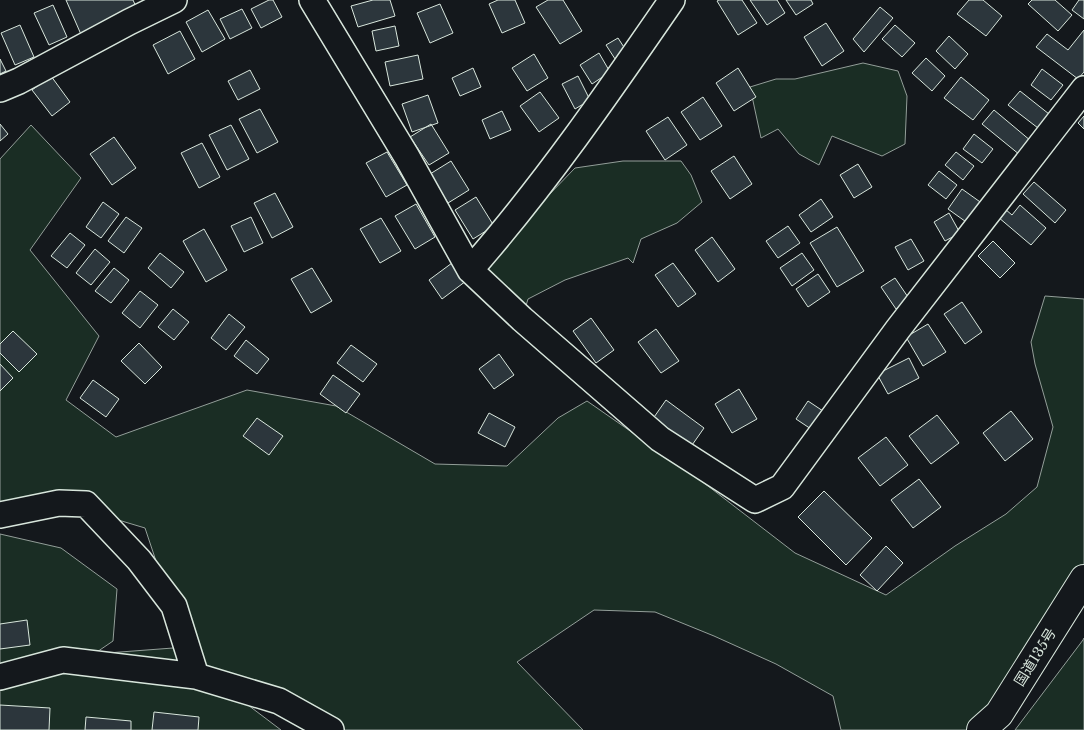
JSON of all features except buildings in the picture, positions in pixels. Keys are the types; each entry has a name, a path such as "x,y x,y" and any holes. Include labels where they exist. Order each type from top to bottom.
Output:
{"highway":[{"name":"国道135号","path":"981,730 999,714 1084,579"}],"street":[{"path":"0,89 19,82 129,22 174,0"},
{"path":"312,0 402,149 470,270 522,319 660,439 755,500 782,487 898,329 1084,89"},
{"path":"470,270 539,187 672,0"},
{"path":"0,515 59,502 86,504 139,560 174,606 196,676"},
{"path":"0,677 63,660 196,676 279,701 331,730"}],"green space":[{"path":"863,63 898,71 907,96 905,144 882,156 832,136 819,165 799,154 778,129 761,138 750,87 776,79 795,79"},
{"path":"31,125 81,178 30,250 99,336 66,400 116,437 247,390 336,406 435,464 507,466 558,418 587,401 695,476 795,553 886,595 955,546 1006,514 1037,487 1053,427 1035,364 1031,342 1045,296 1084,299 1084,579 1014,689 968,730 841,730 833,696 776,664 655,612 594,610 517,662 583,730 331,730 203,671 281,730 0,730 0,534 61,548 117,589 113,641 94,654 173,648 190,661 145,528 95,513 0,515 0,159"},
{"path":"623,161 681,161 691,175 702,202 677,223 641,239 633,263 628,258 565,280 528,299 522,319 470,270 575,168"},
{"path":"1084,638 1084,730 1015,730 1083,640"}]}
